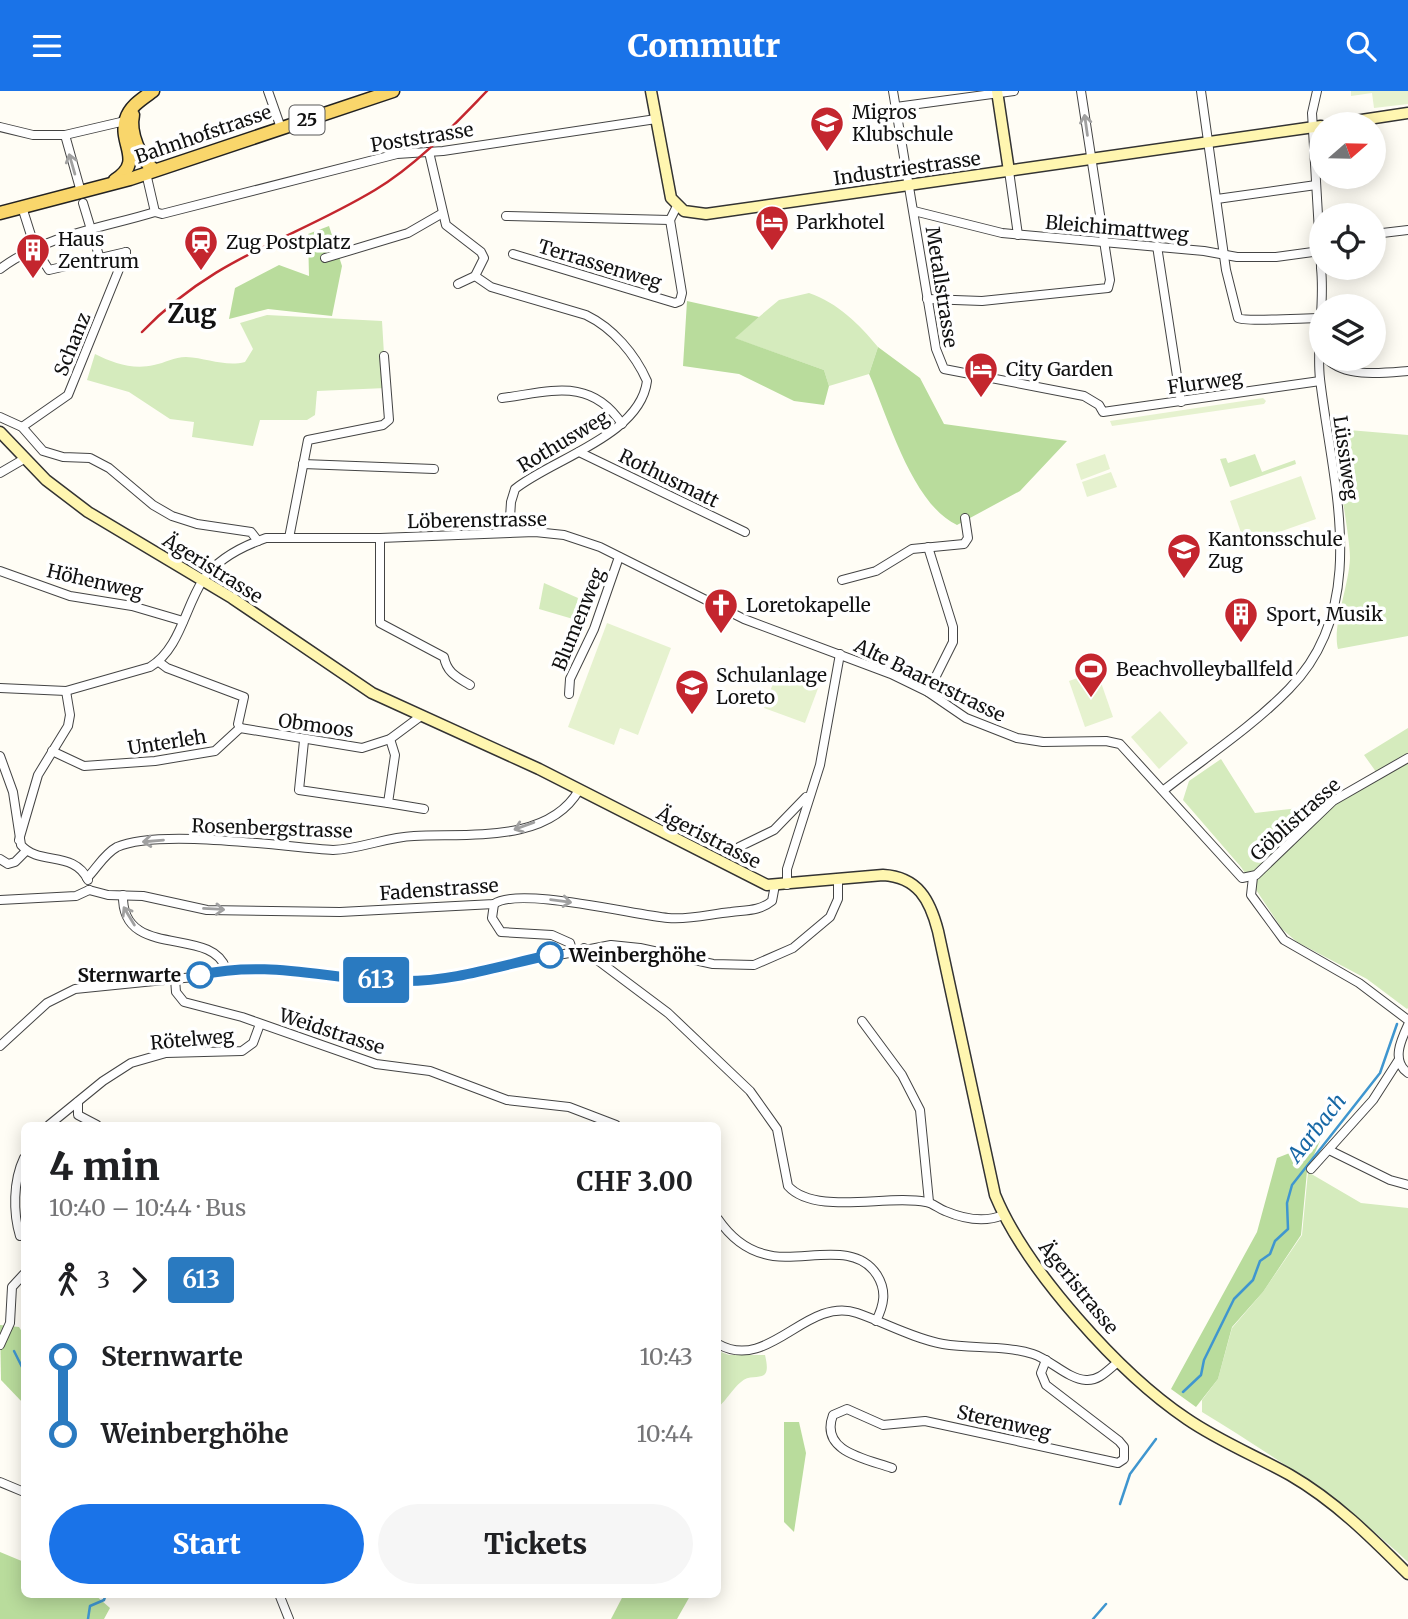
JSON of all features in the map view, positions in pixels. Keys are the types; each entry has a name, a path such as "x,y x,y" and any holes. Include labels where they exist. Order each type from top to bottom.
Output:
{"main road":[{"name":"Bahnhofstrasse","path":"104,186 281,128 372,94 393,91"},
{"path":"651,91 666,184 677,206"},
{"path":"997,92 1009,171"},
{"path":"125,121 137,103 150,93"},
{"path":"150,93 132,119 141,156 150,172"},
{"path":"1386,116 1408,113"},
{"name":"25","path":"0,213 82,198 124,174 129,167 125,121"},
{"name":"Industriestrasse","path":"677,206 684,211 706,214 1309,128"},
{"name":"Ägeristrasse","path":"0,432 24,459 88,512 203,580 355,683 421,716 500,750 750,879 781,885 883,875 900,878 918,887 928,900 938,931 988,1170 1003,1215 1058,1293 1118,1362 1156,1397 1189,1421 1320,1495 1352,1520 1408,1574"}],"street":[{"path":"268,91 281,128"},
{"name":"Metallstrasse","path":"893,91 938,361 944,369 989,379 1035,384 1084,396 1099,405"},
{"path":"896,107 1014,91"},
{"path":"928,299 982,301 1108,288 1110,280 1090,160 1082,91"},
{"path":"1201,91 1224,255 1238,318 1243,321 1274,317 1309,318"},
{"name":"Lüssiweg","path":"1312,112 1317,91"},
{"name":"Poststrasse","path":"0,269 35,248 90,229 155,212 162,214 394,154 429,152 656,119"},
{"path":"0,127 33,135 65,135 125,121"},
{"path":"22,207 35,248 49,270 100,259 65,135"},
{"path":"429,152 441,214 449,230 481,252 484,264 475,276 458,284"},
{"path":"1009,171 1018,235"},
{"path":"150,172 155,212"},
{"path":"1217,199 1309,186"},
{"path":"506,216 670,221 677,206"},
{"name":"Bleichimattweg","path":"914,211 1018,235 1262,258 1309,252"},
{"path":"325,258 408,233 441,214"},
{"name":"Terrassenweg","path":"513,254 675,303 680,301 682,293 670,221"},
{"path":"1386,233 1408,230"},
{"path":"1157,246 1181,402"},
{"name":"Schanz","path":"22,427 68,395 126,252 100,259"},
{"name":"Rothusweg","path":"475,276 478,281 491,286 586,315 611,331 631,354 647,381 646,388 622,424 515,489 510,502 509,533"},
{"path":"289,538 308,440 383,425 389,420 384,356"},
{"name":"Lüssiweg","path":"1164,790 1289,689 1311,664 1323,642 1337,601 1342,559 1320,371"},
{"path":"1386,371 1408,371"},
{"name":"Flurweg","path":"1099,405 1103,412 1320,381"},
{"path":"502,398 572,389 586,392 614,412 622,424"},
{"name":"Löberenstrasse","path":"0,417 22,427 43,451 63,457 90,458 109,468 153,505 172,516 197,524 251,532 258,541"},
{"name":"Rothusmatt","path":"579,452 745,532"},
{"path":"0,473 24,459"},
{"path":"303,464 434,469"},
{"path":"842,580 877,571 912,549 964,544 968,538 965,518"},
{"name":"Löberenstrasse","path":"203,580 230,555 258,541 509,533 564,535 620,557 723,610 840,654"},
{"path":"380,538 380,622 443,657 445,667 470,685"},
{"path":"928,547 953,628 953,642 928,692"},
{"name":"Blumenweg","path":"569,694 570,679 594,629 620,557"},
{"name":"Höhenweg","path":"0,571 70,596 145,609 183,621"},
{"path":"0,688 66,691 139,671 159,662 172,644 203,580"},
{"path":"781,885 820,765 840,654"},
{"name":"Alte Baarerstrasse","path":"840,654 928,692 966,717 1017,738 1044,742 1115,742 1127,749 1239,877"},
{"path":"159,662 167,668 244,697 238,724 240,728"},
{"path":"19,839 23,834 30,797 52,751 68,726 70,715 66,691"},
{"name":"Obmoos","path":"240,728 304,741 362,748 390,739 421,716"},
{"name":"Unterleh","path":"52,751 84,766 155,761 215,751 240,728"},
{"path":"388,803 395,755 390,739"},
{"path":"304,741 299,790 424,809"},
{"path":"0,756 13,792 19,839 30,852 67,860 87,878 89,890 76,896 0,900"},
{"name":"Göblistrasse","path":"1239,877 1253,877 1332,801 1408,758"},
{"name":"Rosenbergstrasse","path":"87,878 107,854 127,844 181,840 333,850 354,849 413,836 504,833 561,811 579,790"},
{"path":"739,847 783,823 810,792"},
{"path":"0,859 8,864 30,852"},
{"path":"1253,877 1251,895 1284,940 1359,983 1408,1023 1398,1061 1373,1100 1311,1169"},
{"path":"0,1046 47,1003 75,989 175,979 226,969 251,967 407,981 439,978 572,950 622,945 713,964 746,967 793,948 830,917 838,899 838,878"},
{"name":"Fadenstrasse","path":"89,890 220,910 340,912 494,904 503,900 559,900 669,918 698,918 766,906 781,885"},
{"path":"122,895 126,916 138,929 149,935 210,951 222,960 226,969"},
{"path":"494,904 492,918 501,932 552,935 570,943 572,950"},
{"path":"584,948 587,957 596,959 668,1013 750,1091 778,1129 788,1186 794,1192 824,1201 902,1199 929,1202 944,1211 986,1221 1003,1215"},
{"name":"Weidstrasse","path":"175,979 176,992 184,1002 260,1024 376,1064 430,1071 508,1100 569,1107 608,1122"},
{"path":"862,1021 902,1075 919,1109 929,1202"},
{"name":"Rötelweg","path":"53,1122 117,1071 150,1056 242,1051 253,1043 260,1024"},
{"path":"1398,1061 1408,1073"},
{"path":"79,1101 78,1115 91,1122"},
{"path":"1329,1150 1390,1180 1408,1185"},
{"path":"20,1236 15,1221 16,1184 21,1168"},
{"path":"721,1222 738,1241 764,1254 793,1258 845,1255 867,1264 874,1271 884,1291 884,1302 876,1321"},
{"path":"0,1345 10,1323 12,1287 21,1277"},
{"path":"721,1346 726,1349 759,1349 818,1315 832,1311 853,1312 901,1333 939,1343 1021,1351 1046,1360 1078,1379 1098,1378 1118,1362"},
{"name":"Sterenweg","path":"892,1468 837,1446 830,1435 832,1415 847,1409 883,1425 925,1421 1118,1463 1124,1459 1124,1447 1119,1441 1046,1385 1041,1373 1046,1360"},
{"path":"0,1482 21,1491"},
{"path":"281,1598 289,1619"}],"green space":[{"path":"1351,91 1408,91 1408,104 1374,108 1372,93 1351,96"},
{"path":"329,226 342,266 332,316 268,309 229,319 235,288 279,265 309,276 308,234"},
{"path":"809,293 829,302 847,315 878,347 869,374 829,386 824,370 734,338 779,300"},
{"path":"687,301 759,317 735,338 824,370 829,386 824,405 794,401 739,374 683,366"},
{"path":"267,315 382,321 386,388 317,391 315,415 307,420 260,420 253,446 192,437 194,422 170,419 129,392 87,380 95,354 116,363 138,367 186,357 223,363 245,362 253,349 240,323"},
{"path":"878,347 920,378 944,424 1067,441 1020,491 957,525 941,514 927,499 903,458 869,374"},
{"path":"1263,398 1266,401 1264,404 1112,426 1110,421"},
{"path":"1337,429 1408,435 1408,636 1338,649 1337,629 1350,558 1336,452"},
{"path":"1105,454 1110,469 1081,480 1076,464"},
{"path":"1255,454 1262,472 1295,460 1296,464 1230,487 1220,459 1226,458 1228,463"},
{"path":"1111,472 1117,487 1087,497 1082,482"},
{"path":"1301,476 1316,519 1245,544 1230,501"},
{"path":"544,583 578,598 573,619 539,609"},
{"path":"607,623 671,648 638,735 620,728 614,745 568,727"},
{"path":"779,667 820,683 805,723 764,708"},
{"name":"Beachvolleyballfeld","path":"1097,671 1113,717 1085,727 1069,681"},
{"path":"1160,711 1188,743 1159,769 1131,737"},
{"path":"1408,728 1407,1009 1367,979 1297,942 1282,929 1241,867 1183,800 1189,781 1221,759 1255,813 1335,804 1379,776 1364,755"},
{"path":"1320,1141 1307,1171 1301,1235 1263,1292 1232,1327 1218,1379 1196,1407 1171,1389 1257,1232 1277,1158"},
{"path":"1308,1172 1361,1203 1408,1208 1408,1562 1309,1482 1202,1412 1202,1400 1218,1379 1232,1328 1263,1292 1302,1235"},
{"path":"0,1325 19,1327 21,1401 1,1380"},
{"path":"721,1352 729,1355 765,1355 767,1365 764,1375 741,1382 721,1404"},
{"path":"784,1422 799,1422 806,1453 794,1532 784,1522"},
{"path":"0,1552 21,1561 21,1598 99,1598 110,1608 104,1619 0,1619"},
{"path":"622,1598 689,1598 677,1619 611,1619"}],"waterway":[{"name":"Aarbach","path":"1183,1392 1201,1375 1204,1360 1234,1299 1253,1280 1260,1261 1270,1254 1275,1241 1288,1229 1287,1203 1292,1185 1380,1073 1397,1024"},
{"path":"14,1351 21,1365"},
{"path":"1120,1504 1130,1474 1156,1439"},
{"path":"88,1619 90,1606 105,1598"},
{"path":"1093,1619 1106,1604"}],"railway":[{"path":"142,332 169,306 225,267 344,208 391,180 434,144 487,91"}],"bus line":[{"name":"613","path":"200,975 251,967 372,980 407,981 439,978 550,955"}],"place":[{"name":"Migros Klubschule","path":"827,153"},
{"name":"Parkhotel","path":"772,252"},
{"name":"Zug Postplatz","path":"201,272"},
{"name":"Haus Zentrum","path":"33,280"},
{"name":"City Garden","path":"981,399"},
{"name":"Kantonsschule Zug","path":"1184,580"},
{"name":"Loretokapelle","path":"721,635"},
{"name":"Sport, Musik","path":"1241,644"},
{"name":"Beachvolleyballfeld","path":"1091,699"},
{"name":"Schulanlage Loreto","path":"692,716"},
{"name":"Weinberghöhe","path":"550,955"},
{"name":"Sternwarte","path":"200,975"}],"district":[{"name":"Zug","path":"192,314"}]}
